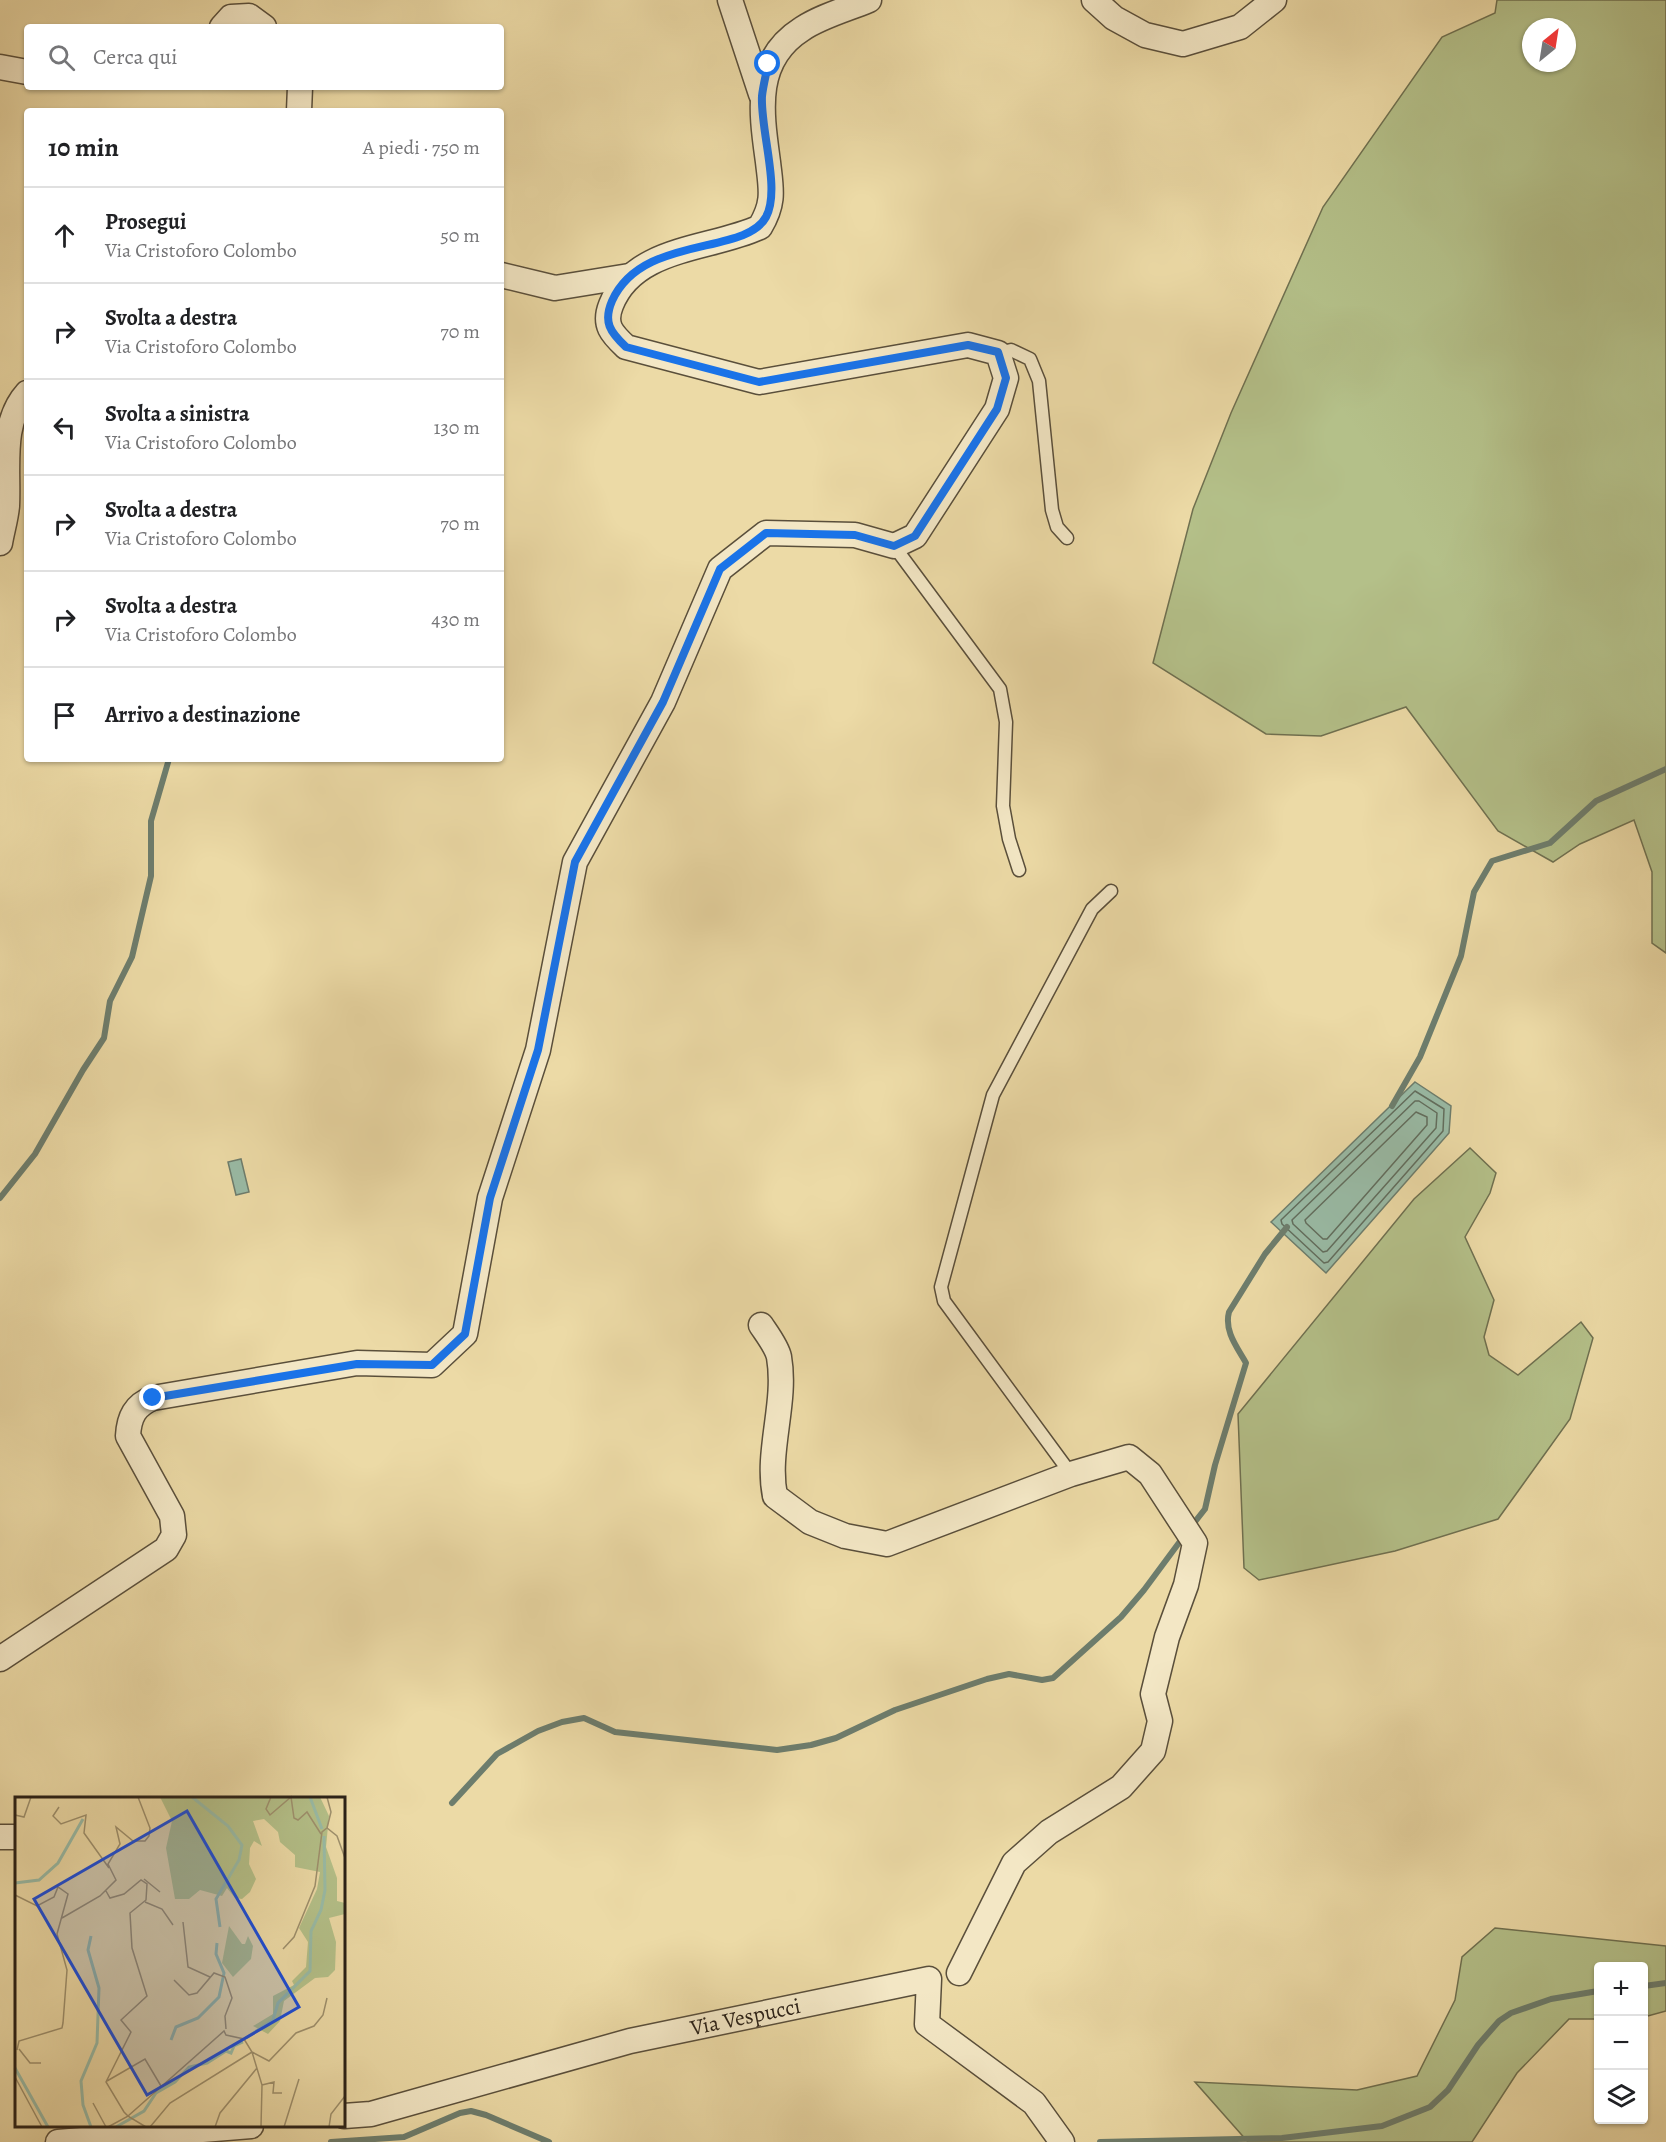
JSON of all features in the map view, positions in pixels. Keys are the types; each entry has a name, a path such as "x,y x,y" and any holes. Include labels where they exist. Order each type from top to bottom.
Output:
{"street":[{"path":"0,1659 166,1549 174,1535 172,1516 128,1436 131,1418 142,1402 159,1396 357,1364 432,1365 465,1334 490,1198 538,1050 575,862 663,702 720,569 766,533 855,535 894,546 915,536 997,409 1006,378 998,352 968,345 759,382 626,347 610,332 606,317 613,298 637,269 677,252 760,228 767,215 772,198 762,96 730,0"},
{"path":"762,96 768,64 784,42 803,28 869,0"},
{"path":"1094,0 1114,18 1145,34 1183,44 1240,27 1274,0"},
{"path":"225,24 231,17 249,16 260,24"},
{"path":"0,67 24,71"},
{"path":"299,108 300,90"},
{"path":"504,276 555,288 629,276"},
{"path":"0,543 7,506 4,449 9,424 20,399 24,396"},
{"path":"761,1325 779,1355 779,1413 771,1477 775,1496 810,1522 845,1536 887,1544 1071,1474 1128,1457 1150,1474 1195,1543 1186,1586 1167,1637 1153,1694 1160,1721 1153,1751 1121,1786 1049,1832 1014,1863 959,1973"},
{"name":"Via Vespucci","path":"345,2116 371,2114 630,2041 929,1979 927,2024 1034,2103 1062,2142"},
{"path":"58,2142 158,2130 228,2127"}],"lane":[{"path":"998,352 1011,350 1030,360 1038,381 1052,510 1057,527 1067,538"},
{"path":"894,546 1000,689 1006,722 1003,806 1009,839 1019,870"},
{"path":"1071,1474 944,1301 941,1287 993,1095 1092,909 1112,891"}],"green space":[{"path":"1497,0 1666,0 1666,953 1652,943 1652,872 1634,820 1580,844 1553,862 1498,831 1406,707 1321,736 1266,734 1153,663 1193,509 1231,413 1323,207 1442,37 1495,13"},
{"path":"1470,1148 1496,1173 1490,1193 1465,1237 1494,1300 1484,1337 1489,1355 1518,1375 1581,1322 1593,1338 1570,1419 1498,1519 1395,1551 1259,1580 1244,1568 1238,1414 1414,1199"},
{"path":"1495,1928 1666,1946 1666,2011 1648,2016 1648,1962 1594,1962 1594,2019 1569,2019 1517,2073 1472,2142 1248,2142 1195,2082 1357,2090 1417,2076 1455,2000 1462,1957"}],"water":[{"path":"1415,1082 1451,1106 1449,1133 1326,1273 1271,1222"},
{"path":"241,1159 249,1192 236,1195 228,1162"}],"waterway":[{"path":"0,1198 35,1154 104,1038 110,1001 132,957 151,876 151,821 168,762"},
{"path":"1392,1106 1420,1057 1461,956 1474,892 1492,861 1550,843 1596,801 1666,769"},
{"path":"1190,1528 1205,1509 1215,1465 1246,1363 1230,1332 1229,1312 1265,1254 1287,1227"},
{"path":"452,1803 497,1754 538,1731 562,1722 584,1718 615,1732 777,1750 811,1745 836,1738 895,1710 987,1679 1009,1674 1042,1680 1053,1678 1121,1617 1184,1536"},
{"path":"1648,1985 1666,1983"},
{"path":"1100,2142 1282,2138 1382,2126 1430,2107 1448,2090 1478,2045 1499,2021 1511,2013 1551,1999 1594,1992"},
{"path":"331,2142 404,2137 460,2113 471,2111 486,2115 549,2142"}],"route":[{"path":"153,1398 357,1364 432,1365 465,1334 490,1198 538,1050 575,862 663,702 720,569 766,533 855,535 894,546 915,536 997,409 1006,378 998,352 968,345 759,382 626,347 610,332 606,317 613,298 637,269 677,252 760,228 772,198 762,96 768,64"}]}
